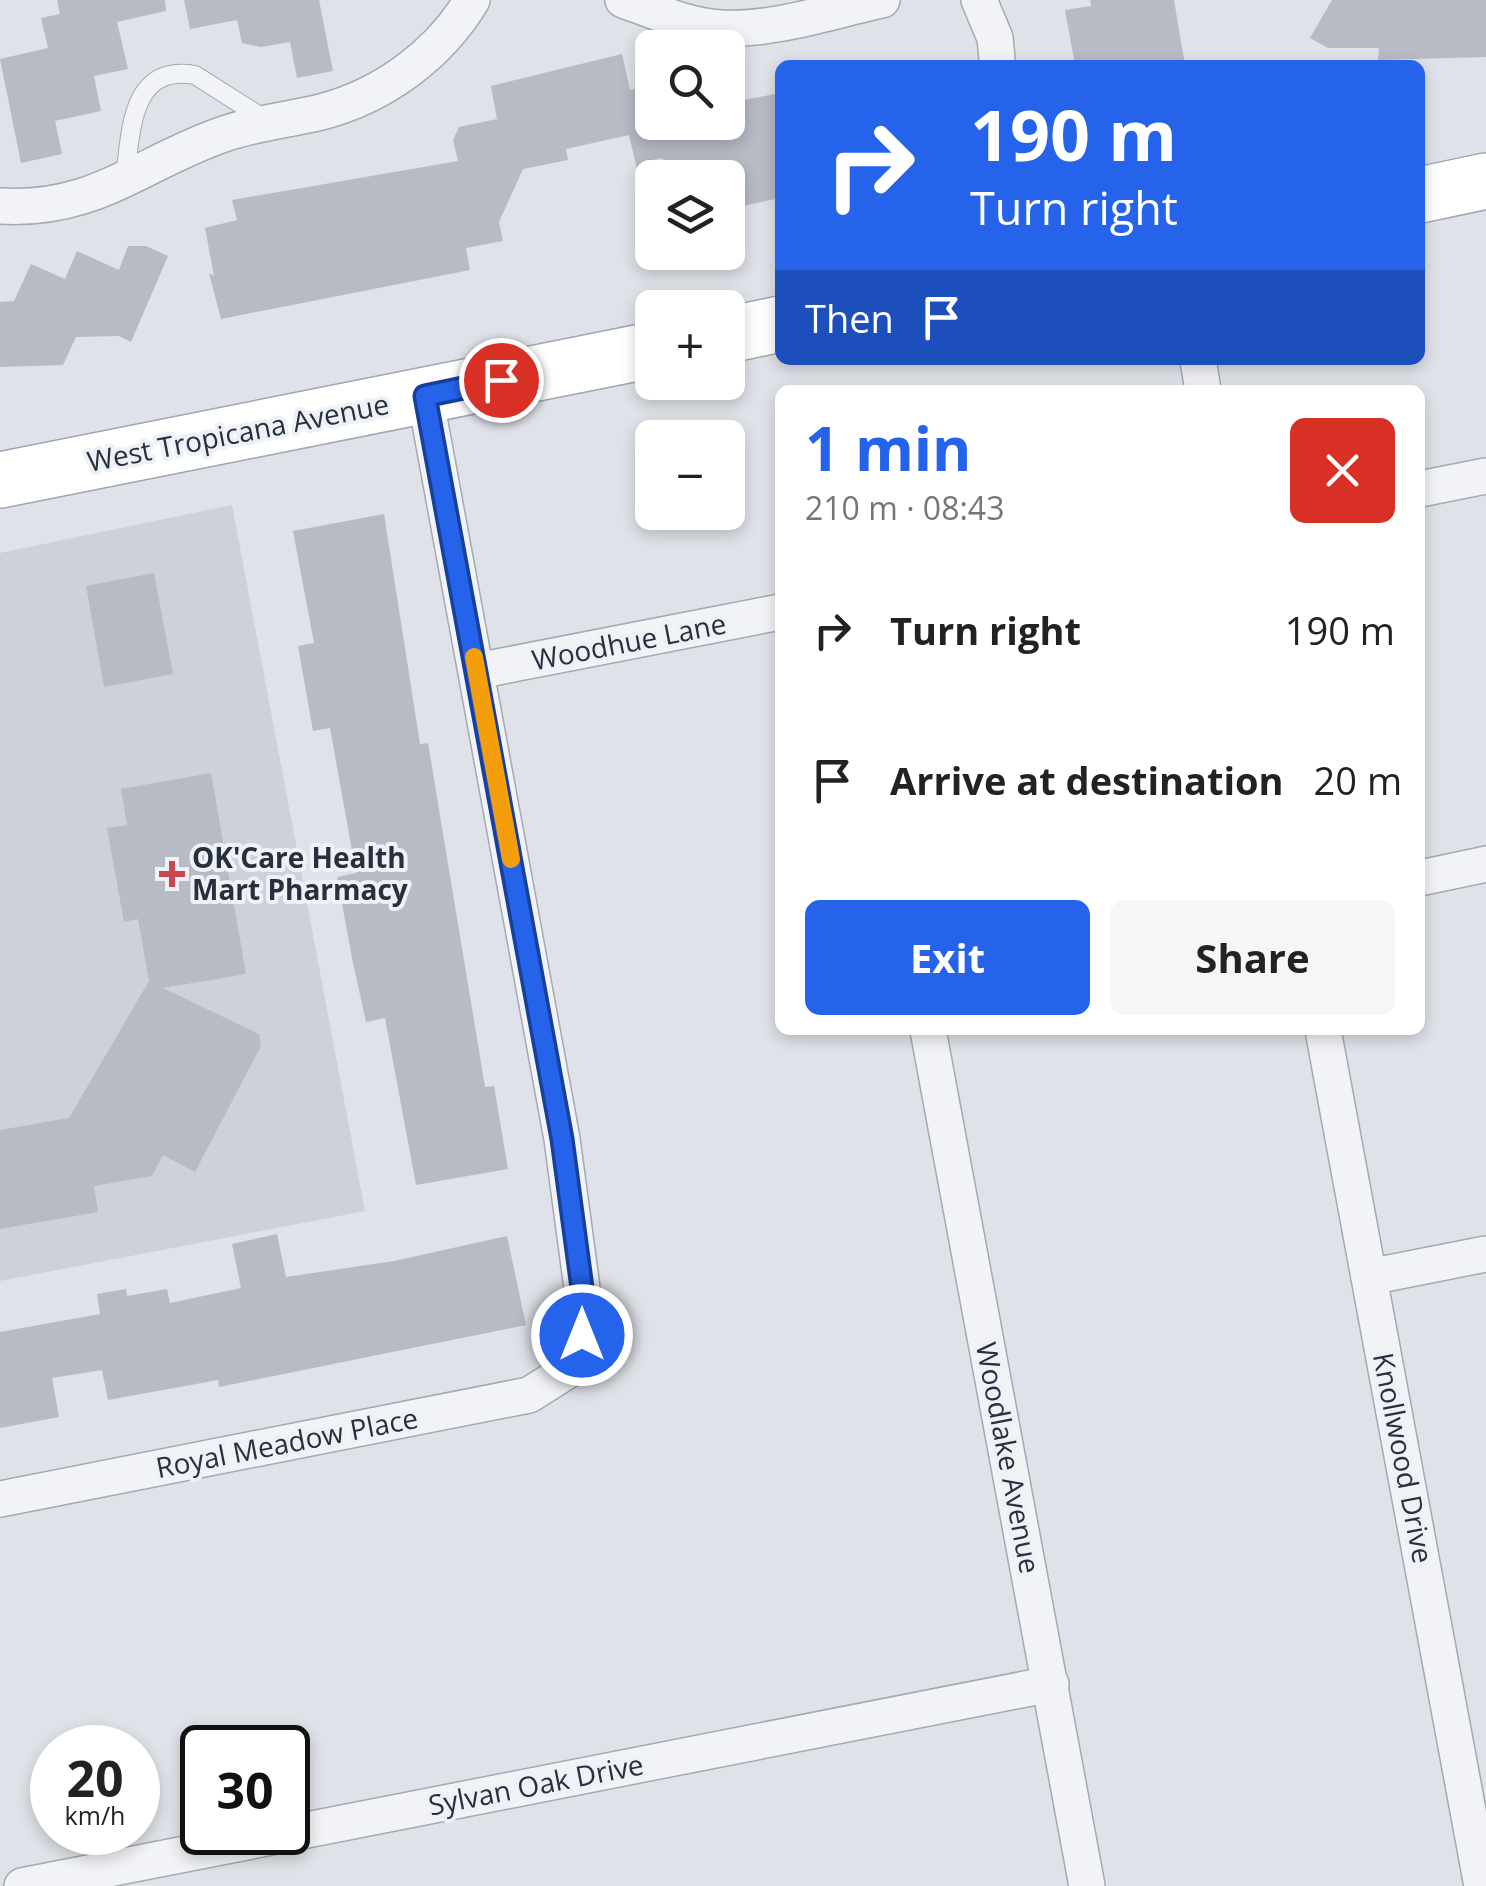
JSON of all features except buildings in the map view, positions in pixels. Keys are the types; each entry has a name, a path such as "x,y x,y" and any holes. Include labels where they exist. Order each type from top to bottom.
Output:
{"main road":[{"path":"1425,194 1486,182"},
{"path":"745,331 775,325"},
{"name":"West Tropicana Avenue","path":"0,480 635,353"}],"street":[{"path":"0,206 76,199 124,183 205,141 323,112 386,85 441,42 472,0"},
{"path":"623,0 695,24 721,28 776,22 882,0"},
{"path":"979,0 995,38 997,59"},
{"path":"425,396 477,671"},
{"path":"1425,488 1486,476"},
{"name":"Woodhue Lane","path":"477,671 775,613"},
{"name":"Royal Meadow Place","path":"0,1499 529,1395 567,1372 582,1335 582,1288 562,1139 477,671"},
{"path":"1425,877 1486,864"},
{"name":"Woodlake Avenue","path":"929,1035 1087,1886"},
{"name":"Knollwood Drive","path":"1324,1035 1482,1886"},
{"path":"1369,1277 1486,1254"},
{"name":"Sylvan Oak Drive","path":"22,1886 1051,1684"}],"lane":[{"path":"124,183 134,114 148,88 159,79 183,73 195,75 270,122"}],"shaded area":[{"path":"232,505 365,1211 0,1281 0,553"}],"slow traffic":[{"path":"474,657 511,859"}],"place":[{"name":"OK'Care Health Mart Pharmacy","path":"172,874"}],"route":[{"path":"501,380 425,396 562,1139 582,1288 582,1335"}]}
